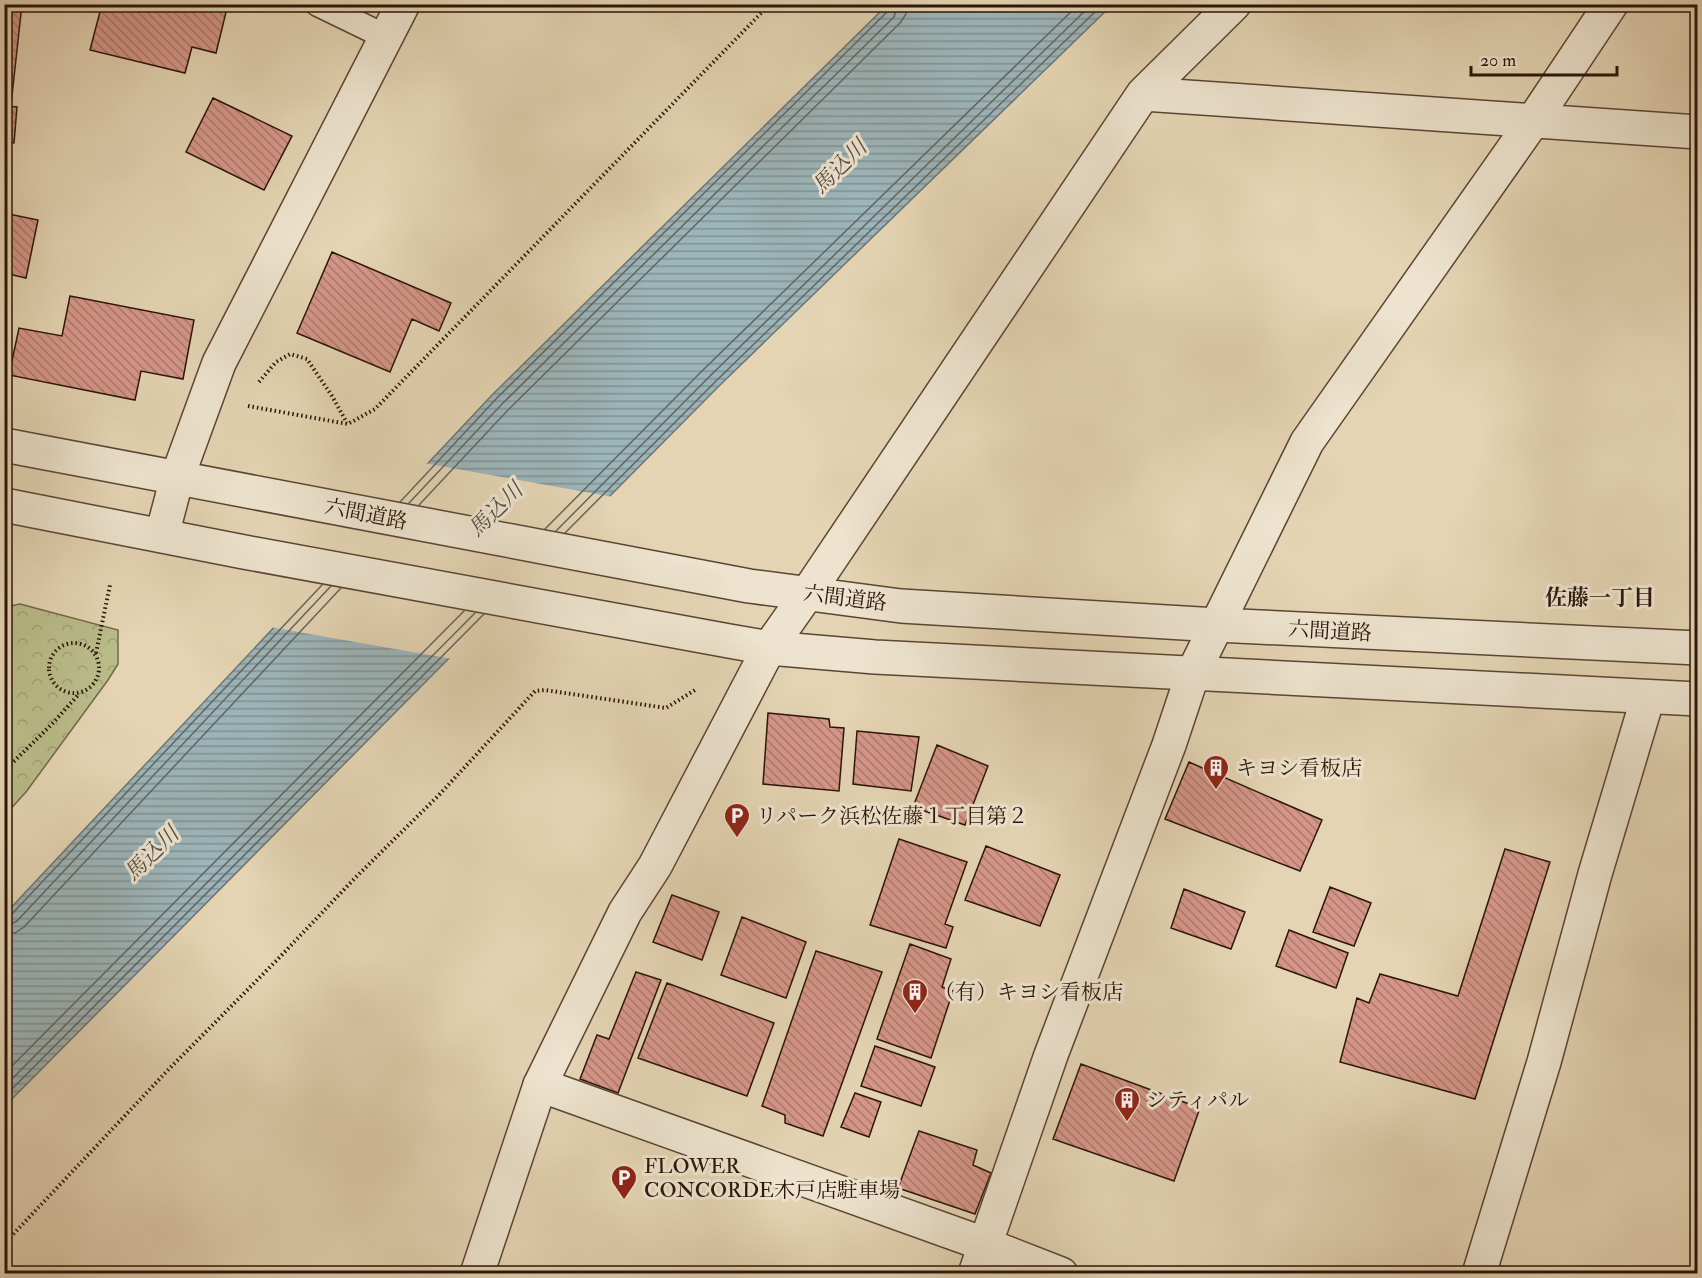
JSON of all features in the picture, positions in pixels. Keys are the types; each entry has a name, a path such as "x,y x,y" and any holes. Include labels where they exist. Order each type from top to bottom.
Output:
{"street":[{"path":"162,535 177,478 219,363 403,4"},
{"path":"477,1274 540,1085 625,912 655,866 769,648 1143,94 1234,4"},
{"path":"979,1259 1051,1055 1169,745 1193,674 1307,442 1533,121 1611,4"},
{"path":"1143,94 1698,132"},
{"name":"六間道路","path":"4,445 749,586 901,606 1217,625 1698,648"},
{"path":"4,505 244,552 769,648 875,657 1698,699"},
{"path":"1479,1274 1544,1062 1595,874 1648,697"},
{"path":"540,1085 979,1259 1060,1274"}],"lane":[{"path":"318,4 386,37"}],"path":[{"path":"249,398 246,406 348,424 375,409 770,4"},
{"path":"258,384 276,363 290,354 307,359 348,424"},
{"path":"4,771 80,693 94,685 98,678 100,670 96,654 110,585"},
{"path":"80,693 62,690 55,685 48,669 50,660 54,652 68,643 84,644 96,654"},
{"path":"4,1244 168,1070 439,795 535,691 545,690 666,708 695,690"}],"green space":[{"path":"20,604 118,630 118,664 26,792 5,815 5,607"}],"water":[{"name":"馬込川","path":"887,5 1112,5 719,386 5,1106 5,914 492,395"}],"pier":[{"path":"424,463 613,497 452,659 270,627"}],"building":[{"path":"4,4 22,4 11,105 4,104"},
{"path":"102,4 228,4 216,53 192,47 185,73 90,50"},
{"path":"213,98 292,136 264,190 186,152"},
{"path":"4,106 17,107 14,143 4,142"},
{"path":"4,146 11,147 4,202"},
{"path":"4,213 38,220 26,278 4,273"},
{"path":"332,252 451,303 439,331 412,319 390,372 297,333"},
{"path":"70,296 194,320 183,379 141,371 135,400 9,375 19,328 62,336"},
{"path":"768,713 829,719 830,727 844,728 839,791 763,784"},
{"path":"857,731 919,737 911,791 853,784"},
{"path":"937,745 988,766 965,825 913,807"},
{"name":"キヨシ看板店","path":"1189,762 1322,820 1300,871 1165,819"},
{"path":"899,839 967,862 945,924 953,927 946,948 870,925"},
{"path":"986,846 1060,875 1040,926 965,900"},
{"path":"1505,849 1550,862 1475,1099 1340,1062 1357,998 1369,1003 1380,974 1458,996"},
{"path":"1330,887 1371,903 1354,946 1313,932"},
{"path":"1184,889 1245,912 1231,949 1171,928"},
{"path":"672,895 719,912 702,960 653,942"},
{"path":"742,917 806,942 786,998 721,975"},
{"path":"1289,930 1348,953 1336,988 1276,966"},
{"name":"（有）キヨシ看板店","path":"910,944 951,959 942,987 953,991 931,1058 877,1039"},
{"path":"816,951 882,972 823,1136 785,1123 785,1115 762,1106"},
{"path":"636,972 661,980 618,1093 580,1079 597,1035 609,1039"},
{"path":"667,983 774,1023 747,1096 638,1058"},
{"path":"875,1046 935,1067 921,1106 861,1086"},
{"name":"シティパル","path":"1081,1064 1200,1108 1174,1181 1053,1139"},
{"path":"855,1093 881,1102 869,1137 841,1127"},
{"path":"919,1131 977,1150 973,1165 991,1173 975,1214 898,1188"}],"place":[{"name":"キヨシ看板店","path":"1216,791"},
{"name":"リパーク浜松佐藤１丁目第２","path":"737,839"},
{"name":"（有）キヨシ看板店","path":"915,1015"},
{"name":"シティパル","path":"1127,1123"},
{"name":"FLOWER CONCORDE木戸店駐車場","path":"624,1201"}],"district":[{"name":"佐藤一丁目","path":"1600,597"}]}
